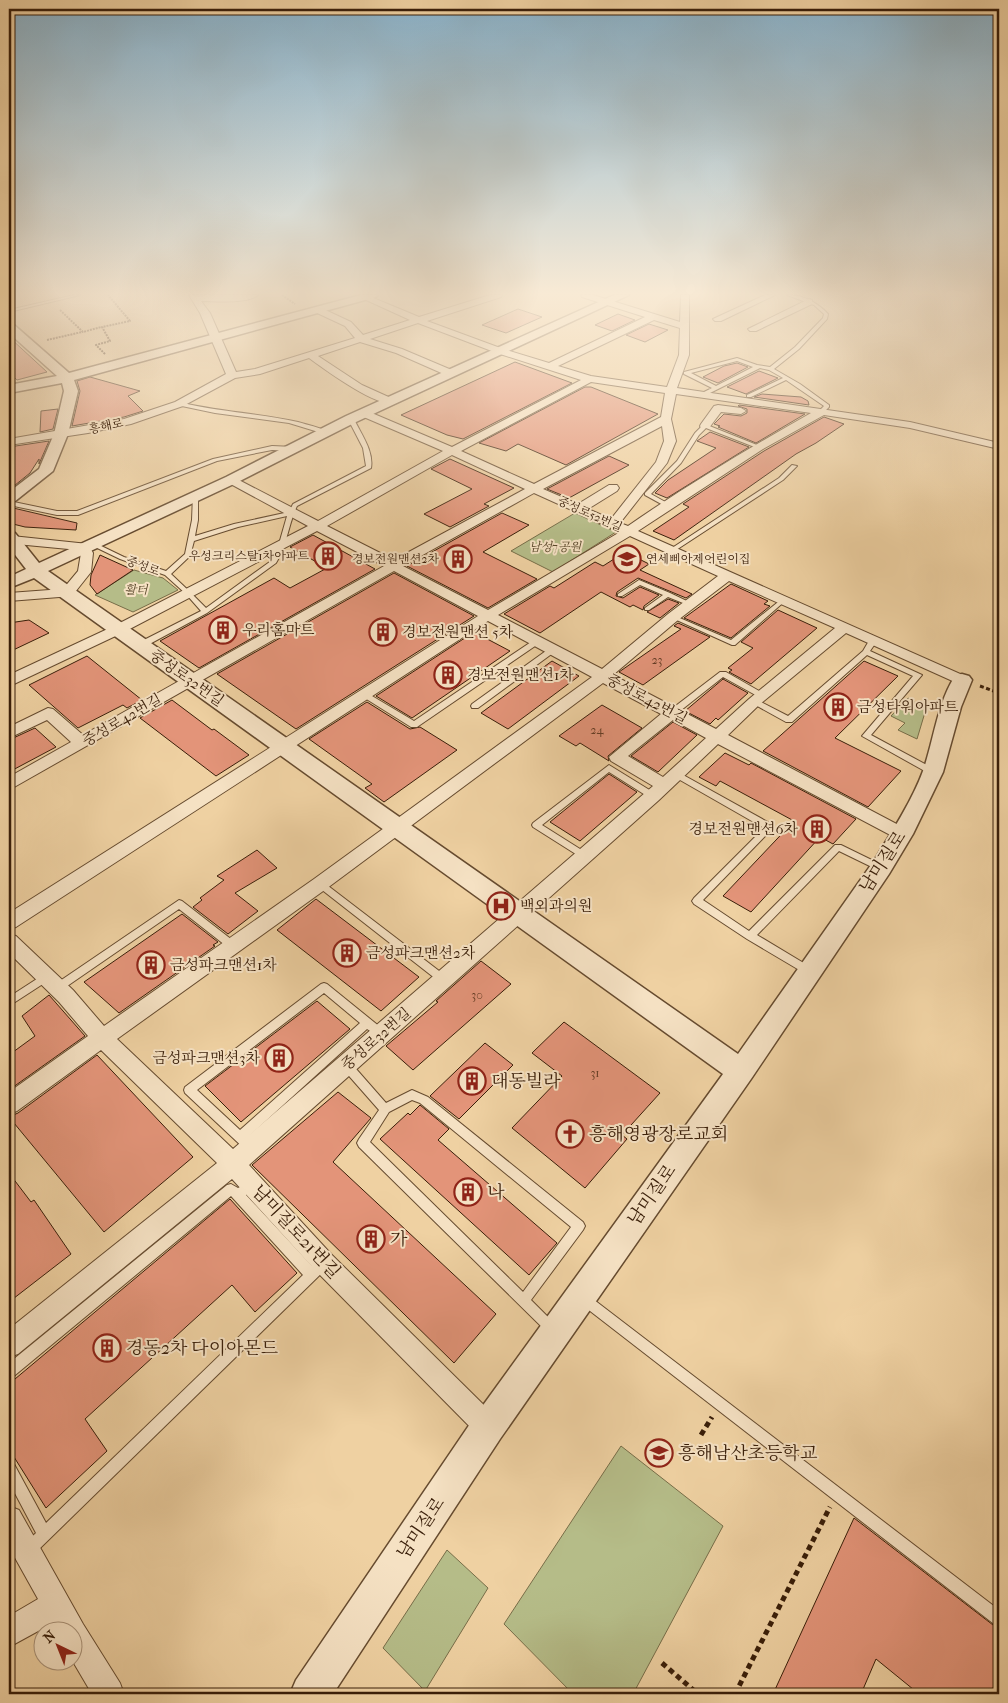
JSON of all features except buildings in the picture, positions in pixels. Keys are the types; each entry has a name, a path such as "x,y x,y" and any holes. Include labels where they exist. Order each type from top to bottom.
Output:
{"street":[{"path":"9,501 46,472 61,434 71,391 67,378 63,374"},
{"path":"9,389 80,374"},
{"path":"232,375 236,374"},
{"path":"339,374 358,387 389,401"},
{"path":"9,583 231,480 357,416 447,374"},
{"path":"574,374 590,379 910,426 999,446"},
{"path":"613,524 660,463 670,441 666,419 671,390 677,374"},
{"name":"흥해로","path":"9,442 126,422 179,404 232,375"},
{"path":"9,682 119,629 318,526 452,451 590,379"},
{"path":"705,426 718,408 752,413"},
{"path":"9,922 487,616 630,532 667,505 760,447 821,412"},
{"name":"중성로52번길","path":"357,416 452,451 671,551 962,680"},
{"path":"391,566 532,488 666,419"},
{"name":"중성로42번길","path":"231,480 902,834"},
{"path":"579,509 613,488"},
{"path":"10,540 88,546"},
{"name":"중성로32번길","path":"10,540 36,571 740,1071"},
{"path":"9,597 67,593 84,572 88,546"},
{"name":"중성로42번길","path":"9,784 391,566"},
{"path":"9,1104 320,884 603,676 673,617 728,575"},
{"path":"716,735 758,698 846,627"},
{"name":"남미질로","path":"310,1694 488,1427 881,868 902,834 933,772 951,707 962,680"},
{"path":"9,733 48,713 82,743"},
{"path":"664,785 617,757 672,713"},
{"name":"중성로32번길","path":"9,1346 233,1164 246,1142 346,1065 374,1029 444,980 664,785 716,735"},
{"name":"남미질로21번길","path":"9,941 51,982 102,1038 233,1164 245,1190 318,1269 488,1427"},
{"path":"9,1520 35,1543 56,1605 65,1620"},
{"path":"9,1632 56,1605"},
{"path":"82,1649 109,1694"}],"lane":[{"path":"689,374 716,388"},
{"path":"702,395 742,374"},
{"path":"780,374 827,406 821,412"},
{"path":"748,396 787,378"},
{"path":"179,404 204,411 308,425 325,432"},
{"path":"264,570 274,562 280,551 295,505 369,467 369,458 357,416"},
{"path":"667,505 647,494 679,462 697,434 705,426 760,447"},
{"path":"9,501 56,513 78,512 215,460 272,448 295,449"},
{"path":"671,551 781,479 794,466"},
{"name":"중성로","path":"88,546 167,574 188,555 193,539 195,496"},
{"path":"193,539 236,525 291,513"},
{"name":"중성로32번길","path":"141,645 205,612 264,570"},
{"path":"167,574 205,612"},
{"path":"620,595 640,582 690,604"},
{"path":"647,609 668,594"},
{"path":"673,617 732,643 783,600"},
{"path":"672,713 723,674 789,720 866,652 873,640"},
{"path":"364,695 414,725 537,642"},
{"path":"475,706 553,650"},
{"path":"866,652 918,675 866,736 933,772"},
{"path":"584,856 536,825 609,768 664,785 770,827 697,901 750,936 809,971"},
{"path":"750,936 838,847 881,868"},
{"path":"320,884 444,980"},
{"path":"9,1002 51,982 179,904 233,946"},
{"path":"324,987 374,1029 246,1142 189,1090 324,987"},
{"path":"346,1065 385,1109"},
{"path":"523,1301 579,1226 424,1100 412,1095 385,1109 363,1143 523,1301 555,1332"},
{"path":"9,1371 231,1189 245,1190"},
{"path":"9,1469 35,1543 318,1269"},
{"path":"580,1296 999,1619"}],"path":[{"path":"735,1694 837,1493"},
{"path":"662,1663 698,1694"}],"green space":[{"name":"남성7공원","path":"575,513 616,532 553,572 511,551"},
{"name":"활터","path":"134,570 163,578 178,590 133,612 95,595"},
{"path":"908,698 926,709 917,739 898,730 905,723 891,716"},
{"path":"621,1446 723,1526 633,1694 573,1694 504,1624"},
{"path":"447,1550 488,1588 425,1691 383,1648"}],"place":[{"name":"우성크리스탈1차아파트","path":"328,556"},
{"name":"경보전원맨션2차","path":"458,559"},
{"name":"연세삐아제어린이집","path":"627,559"},
{"name":"우리홈마트","path":"223,630"},
{"name":"경보전원맨션 5차","path":"383,632"},
{"name":"경보전원맨션1차","path":"448,675"},
{"name":"금성타워아파트","path":"838,707"},
{"name":"경보전원맨션6차","path":"817,829"},
{"name":"백외과의원","path":"501,906"},
{"name":"금성파크맨션2차","path":"347,953"},
{"name":"금성파크맨션1차","path":"151,965"},
{"name":"금성파크맨션3차","path":"279,1058"},
{"name":"대동빌라","path":"472,1081"},
{"name":"흥해영광장로교회","path":"570,1134"},
{"name":"나","path":"468,1192"},
{"name":"가","path":"371,1239"},
{"name":"경동2차 다이아몬드","path":"107,1348"},
{"name":"흥해남산초등학교","path":"659,1453"}]}
